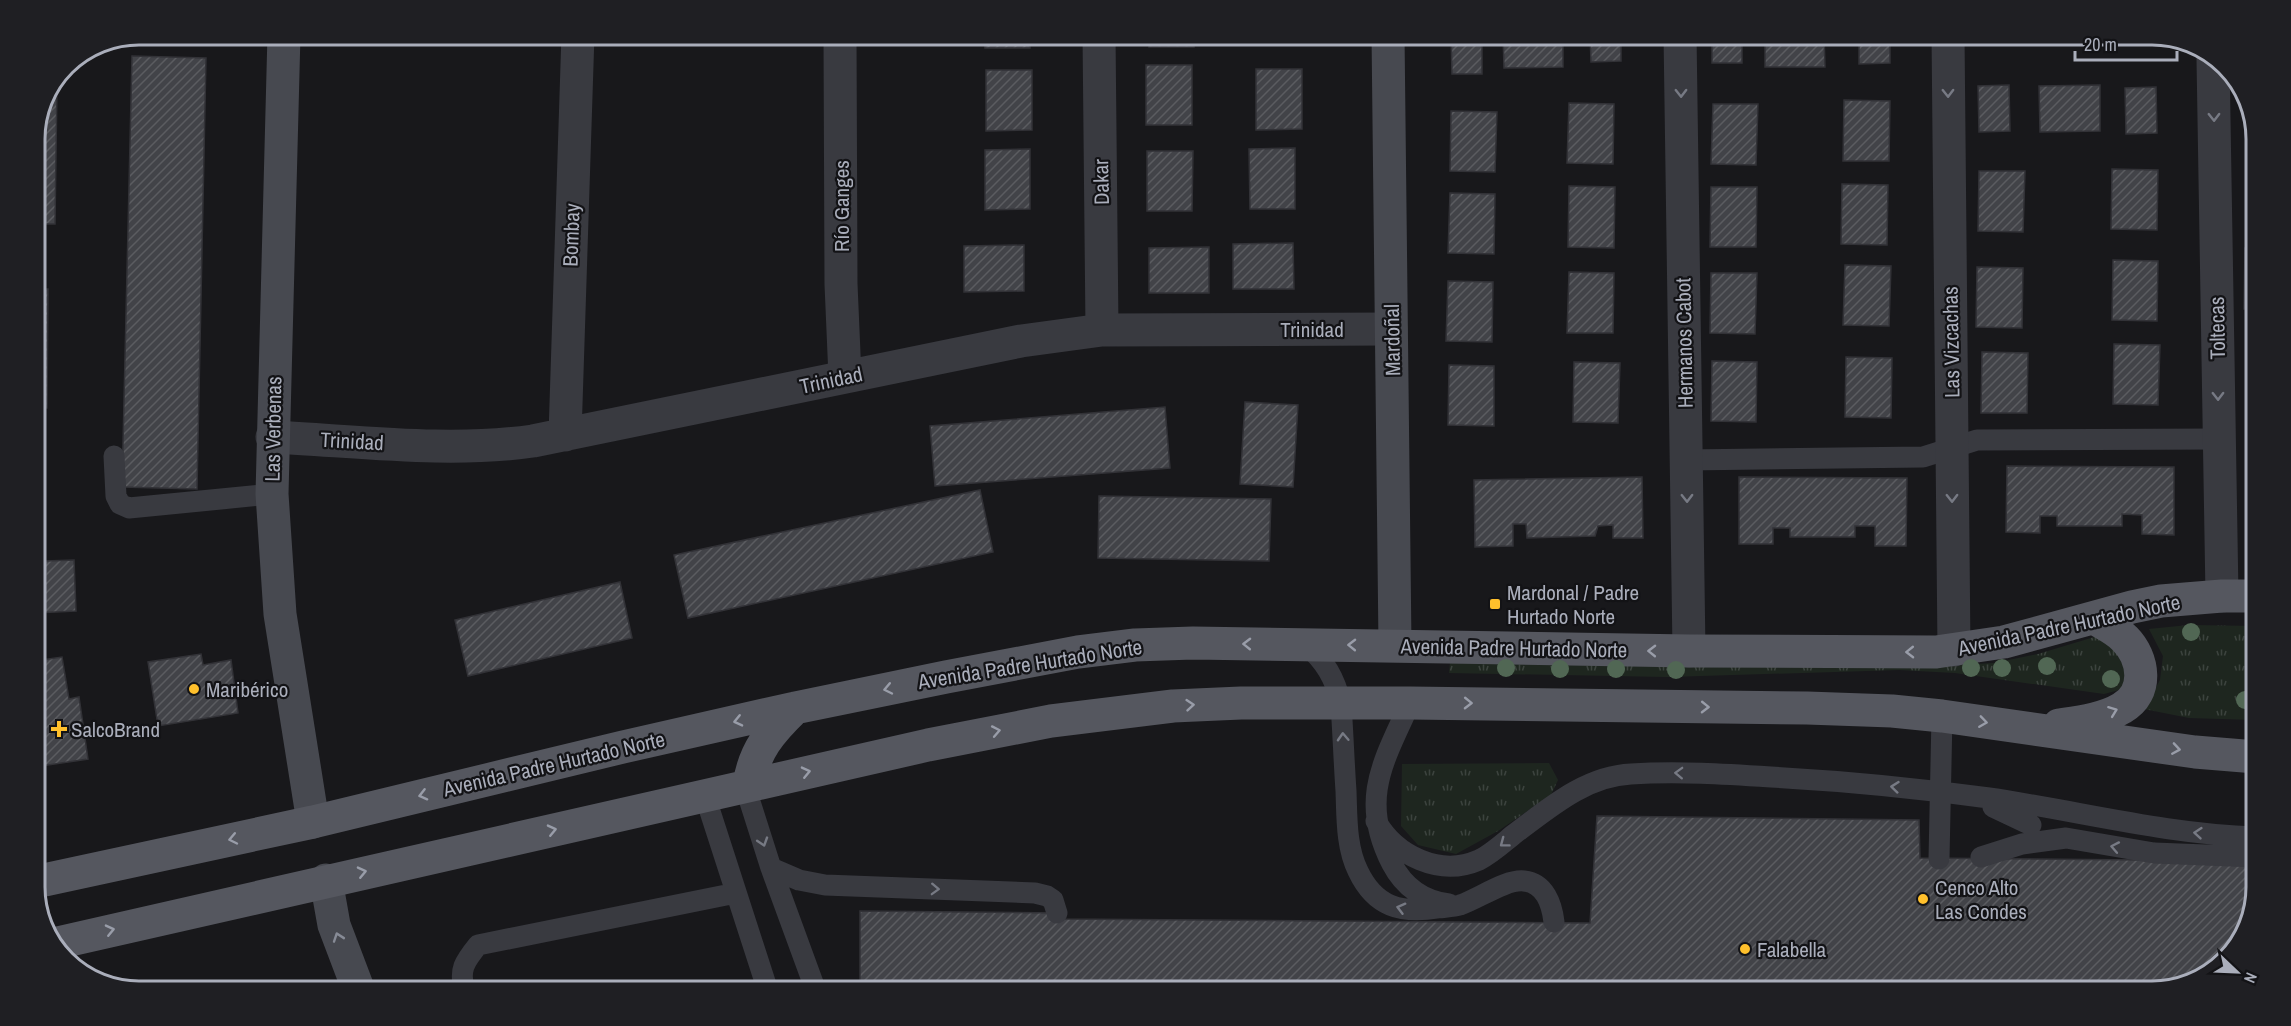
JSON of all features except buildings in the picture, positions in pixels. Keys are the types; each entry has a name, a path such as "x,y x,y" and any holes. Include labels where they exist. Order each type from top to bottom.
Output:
{"main road":[{"name":"Avenida Padre Hurtado Norte","path":"45,880 313,822 622,747 795,708 1004,665 1088,651 1163,644 1395,645 1689,651 1909,652 1954,650 2004,642 2161,601 2246,596"},
{"path":"2036,729 2078,722 2116,711 2128,704 2136,694 2141,673 2137,656 2125,639 2094,618"},
{"path":"63,942 326,880 993,731 1088,716 1210,704 1410,703 1807,708 1942,716 2195,752 2246,757"},
{"path":"749,785 752,767 760,748 776,726 795,708"}],"street":[{"name":"Las Verbenas","path":"284,45 272,494 280,614 313,822"},
{"name":"Bombay","path":"565,435 578,45"},
{"name":"Río Ganges","path":"840,45 841,284 845,377"},
{"name":"Dakar","path":"1099,45 1102,330"},
{"name":"Mardoñal","path":"1388,45 1395,645"},
{"name":"Hermanos Cabot","path":"1680,45 1689,651"},
{"name":"Las Vizcachas","path":"1948,45 1954,650"},
{"name":"Toltecas","path":"2212,67 2222,596"},
{"name":"Trinidad","path":"272,437 462,447 501,446 565,435 1021,341 1102,330 1391,329"},
{"path":"326,880 334,925 355,981"}],"lane":[{"path":"1686,460 1923,457 1977,440 2219,439"},
{"path":"114,456 116,496 120,504 129,508 272,494"},
{"path":"1305,644 1330,670 1337,686 1341,704 1348,831 1355,864 1365,884 1383,902 1415,912 1459,905 1497,888 1524,881 1535,885 1542,891 1550,902 1554,922"},
{"path":"1410,703 1379,778 1376,795 1376,821 1383,846 1402,880 1423,896 1438,903 1459,905"},
{"path":"1939,858 1942,716"},
{"path":"1376,821 1387,838 1400,850 1422,861 1447,866 1469,864 1481,859 1571,793 1600,780 1628,774 1672,773 1800,778 1953,794 2153,828 2246,836"},
{"path":"749,785 750,802 771,868 812,981"},
{"path":"1953,794 2007,813 2031,825"},
{"path":"705,796 764,981"},
{"path":"1981,857 2022,844 2066,838 2154,853 2246,857"},
{"path":"771,868 799,880 825,885 1035,893 1053,900 1057,914"},
{"path":"461,981 466,960 478,945 736,893"}],"green space":[{"path":"2189,625 2246,626 2246,720 2189,718 2144,709 2160,680 2163,656 2149,629"},
{"path":"2101,635 2114,637 2128,681 2119,690 2104,694 1955,673 1899,670 1668,677 1449,673 1450,663 1919,667 1994,663 2038,654"},
{"path":"1549,763 1558,780 1551,795 1498,831 1456,854 1418,845 1401,826 1402,764"}],"place":[{"name":"Mardonal / Padre Hurtado Norte","path":"1495,604"},
{"name":"Maribérico","path":"194,689"},
{"name":"SalcoBrand","path":"59,729"},
{"name":"Cenco Alto Las Condes","path":"1923,899"},
{"name":"Falabella","path":"1745,949"}]}
